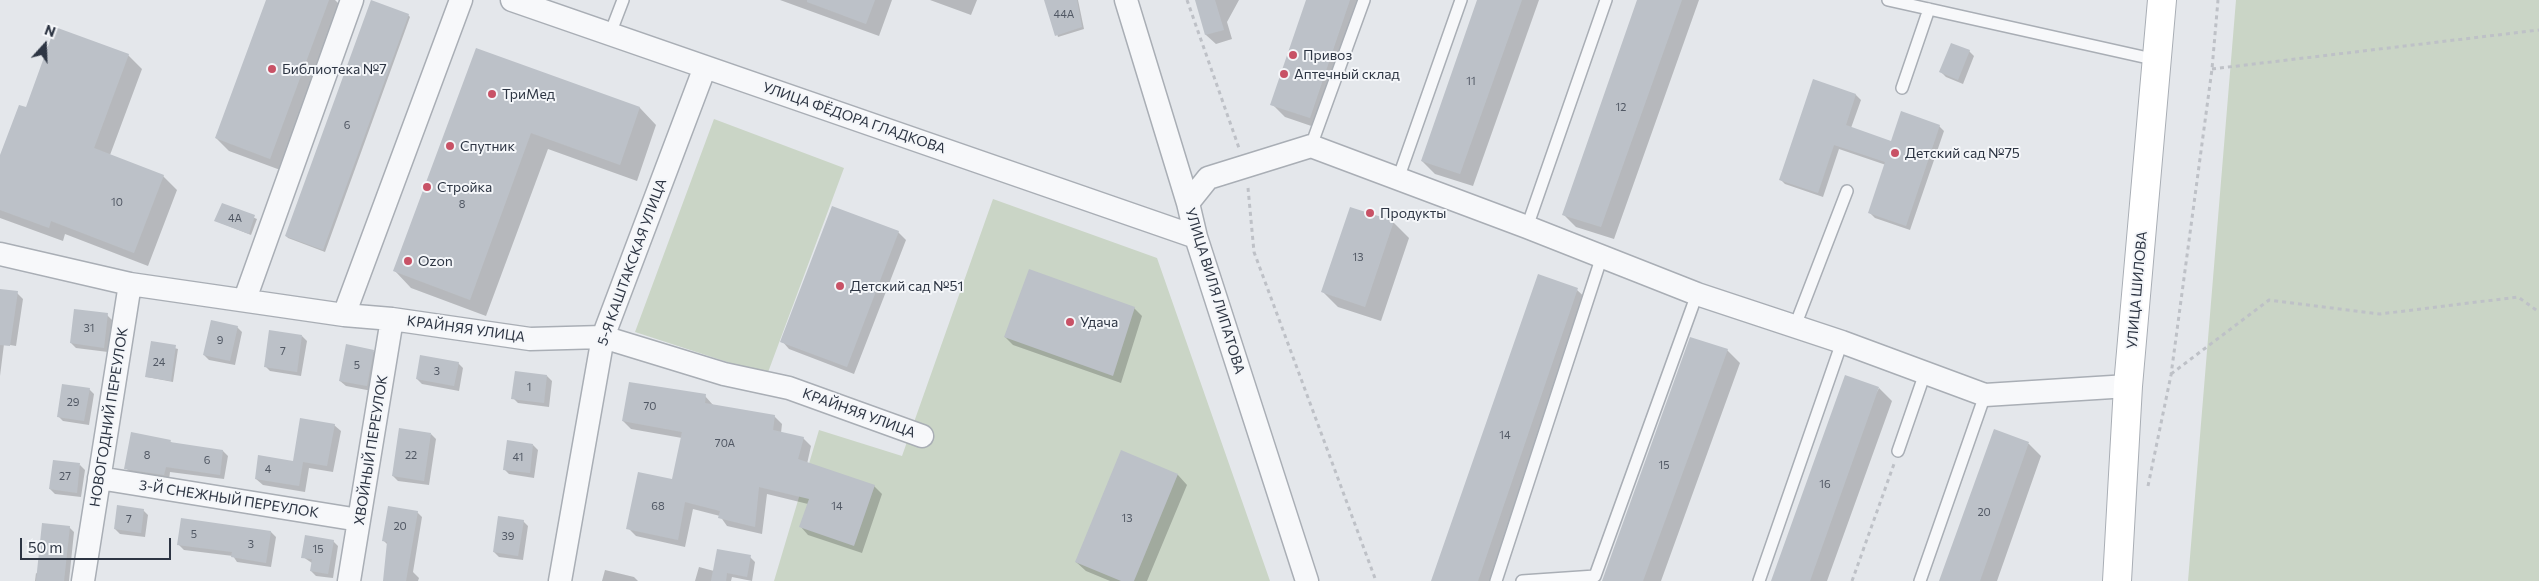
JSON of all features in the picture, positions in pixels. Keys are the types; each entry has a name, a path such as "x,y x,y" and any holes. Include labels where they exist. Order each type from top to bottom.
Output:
{"main road":[{"name":"УЛИЦА ШИЛОВА","path":"2117,581 2128,386 2162,0"}],"street":[{"path":"244,299 352,0"},
{"path":"344,315 461,0"},
{"name":"УЛИЦА ФЁДОРА ГЛАДКОВА","path":"512,0 1196,237"},
{"name":"УЛИЦА ВИЛЯ ЛИПАТОВА","path":"1126,0 1188,203 1196,237 1306,581"},
{"name":"5-Я КАШТАКСКАЯ УЛИЦА","path":"560,581 603,337 705,67"},
{"path":"1188,203 1208,178 1311,146 1527,227 1697,294 1842,342 1986,394 2128,386"},
{"name":"КРАЙНЯЯ УЛИЦА","path":"0,254 130,284 344,315 392,319 530,339 603,337 724,374 789,388 922,436"},
{"name":"НОВОГОДНИЙ ПЕРЕУЛОК","path":"83,581 130,284"},
{"name":"ХВОЙНЫЙ ПЕРЕУЛОК","path":"349,581 392,319"},
{"name":"3-Й СНЕЖНЫЙ ПЕРЕУЛОК","path":"99,478 359,520"}],"lane":[{"path":"610,34 623,0"},
{"path":"1311,146 1364,0"},
{"path":"1398,179 1461,0"},
{"path":"1527,227 1606,0"},
{"path":"1888,0 2157,60"},
{"path":"1902,88 1929,9"},
{"path":"1795,326 1847,191"},
{"path":"1496,581 1602,256"},
{"path":"1522,581 1595,576 1697,294"},
{"path":"1760,581 1842,342"},
{"path":"1898,451 1925,373"},
{"path":"1920,581 1986,394"}],"path":[{"path":"1187,0 1245,167 1254,252 1376,581"},
{"path":"2148,490 2171,375 2212,69 2218,0"},
{"path":"2212,69 2539,30"},
{"path":"2171,375 2269,300 2380,314 2518,296 2539,312"},
{"path":"1852,581 1898,451"}],"green space":[{"path":"2236,0 2539,0 2539,581 2188,581"},
{"path":"714,119 844,168 767,375 635,332"},
{"path":"993,199 1157,258 1270,581 774,581 819,430 902,456"}],"building":[{"name":"Библиотека №7","path":"266,0 329,0 270,159 215,138"},
{"path":"371,0 409,14 323,250 285,236"},
{"path":"807,0 875,0 866,24 807,2"},
{"path":"1044,0 1077,0 1082,27 1055,36"},
{"path":"1195,0 1215,0 1224,30 1205,35"},
{"path":"1306,0 1350,0 1310,118 1270,105"},
{"path":"1477,0 1522,0 1460,174 1421,161"},
{"path":"1637,0 1682,0 1601,227 1562,215"},
{"path":"55,27 129,54 94,148 164,175 134,253 51,221 49,228 0,210 0,155 19,105 26,107"},
{"path":"1951,43 1970,50 1958,80 1939,72"},
{"path":"476,48 640,107 620,165 531,133 470,300 393,271"},
{"name":"Детский сад №75","path":"1813,79 1856,94 1846,125 1891,141 1901,111 1940,125 1906,226 1868,213 1885,162 1834,145 1818,193 1779,180"},
{"path":"222,203 255,215 249,234 214,221"},
{"name":"Детский сад №51","path":"832,206 899,231 847,367 780,342"},
{"path":"1350,207 1394,221 1365,307 1321,292"},
{"name":"Удача","path":"1029,269 1135,307 1113,376 1004,337"},
{"path":"1538,274 1578,288 1478,581 1431,581"},
{"path":"0,289 18,291 10,346 0,345"},
{"path":"74,309 108,313 104,348 70,343"},
{"path":"211,320 238,326 230,361 203,355"},
{"path":"269,330 302,335 297,372 264,367"},
{"path":"1690,337 1728,349 1643,581 1602,581"},
{"path":"151,341 176,345 171,381 145,377"},
{"path":"346,344 374,350 367,386 339,381"},
{"path":"420,355 459,362 454,386 416,379"},
{"path":"515,371 547,375 544,403 511,399"},
{"path":"1845,375 1879,387 1810,581 1771,581"},
{"path":"629,382 706,394 705,403 775,415 773,430 804,437 798,459 875,485 854,546 799,527 809,499 759,487 755,527 718,518 720,511 685,502 678,540 626,529 638,472 672,479 682,432 622,421"},
{"path":"62,384 90,388 84,421 57,417"},
{"path":"300,418 335,424 327,466 303,462 299,486 255,479 258,455 293,461"},
{"path":"399,428 431,433 424,481 392,476"},
{"path":"1994,429 2029,442 1980,581 1939,581"},
{"path":"131,432 171,440 170,442 223,450 220,475 166,467 164,475 124,469"},
{"path":"507,440 533,444 530,473 503,470"},
{"path":"1121,450 1178,474 1134,581 1121,581 1075,562"},
{"path":"53,460 80,463 77,493 49,489"},
{"path":"117,505 144,509 141,533 114,529"},
{"path":"388,506 418,511 406,581 383,581 387,542 382,541"},
{"path":"498,516 524,520 518,556 493,552"},
{"path":"181,518 271,531 266,563 231,557 232,552 177,545"},
{"path":"42,523 70,526 64,581 36,581"},
{"path":"305,535 334,540 328,574 310,571 312,559 301,558"},
{"path":"717,549 751,555 747,577 727,573 726,581 711,581"}],"place":[{"name":"Привоз","path":"1293,55"},
{"name":"Библиотека №7","path":"272,69"},
{"name":"Аптечный склад","path":"1284,74"},
{"name":"ТриМед","path":"492,94"},
{"name":"Спутник","path":"450,146"},
{"name":"Детский сад №75","path":"1895,153"},
{"name":"Стройка","path":"427,187"},
{"name":"Продукты","path":"1370,213"},
{"name":"Ozon","path":"408,261"},
{"name":"Детский сад №51","path":"840,286"},
{"name":"Удача","path":"1070,322"}]}
